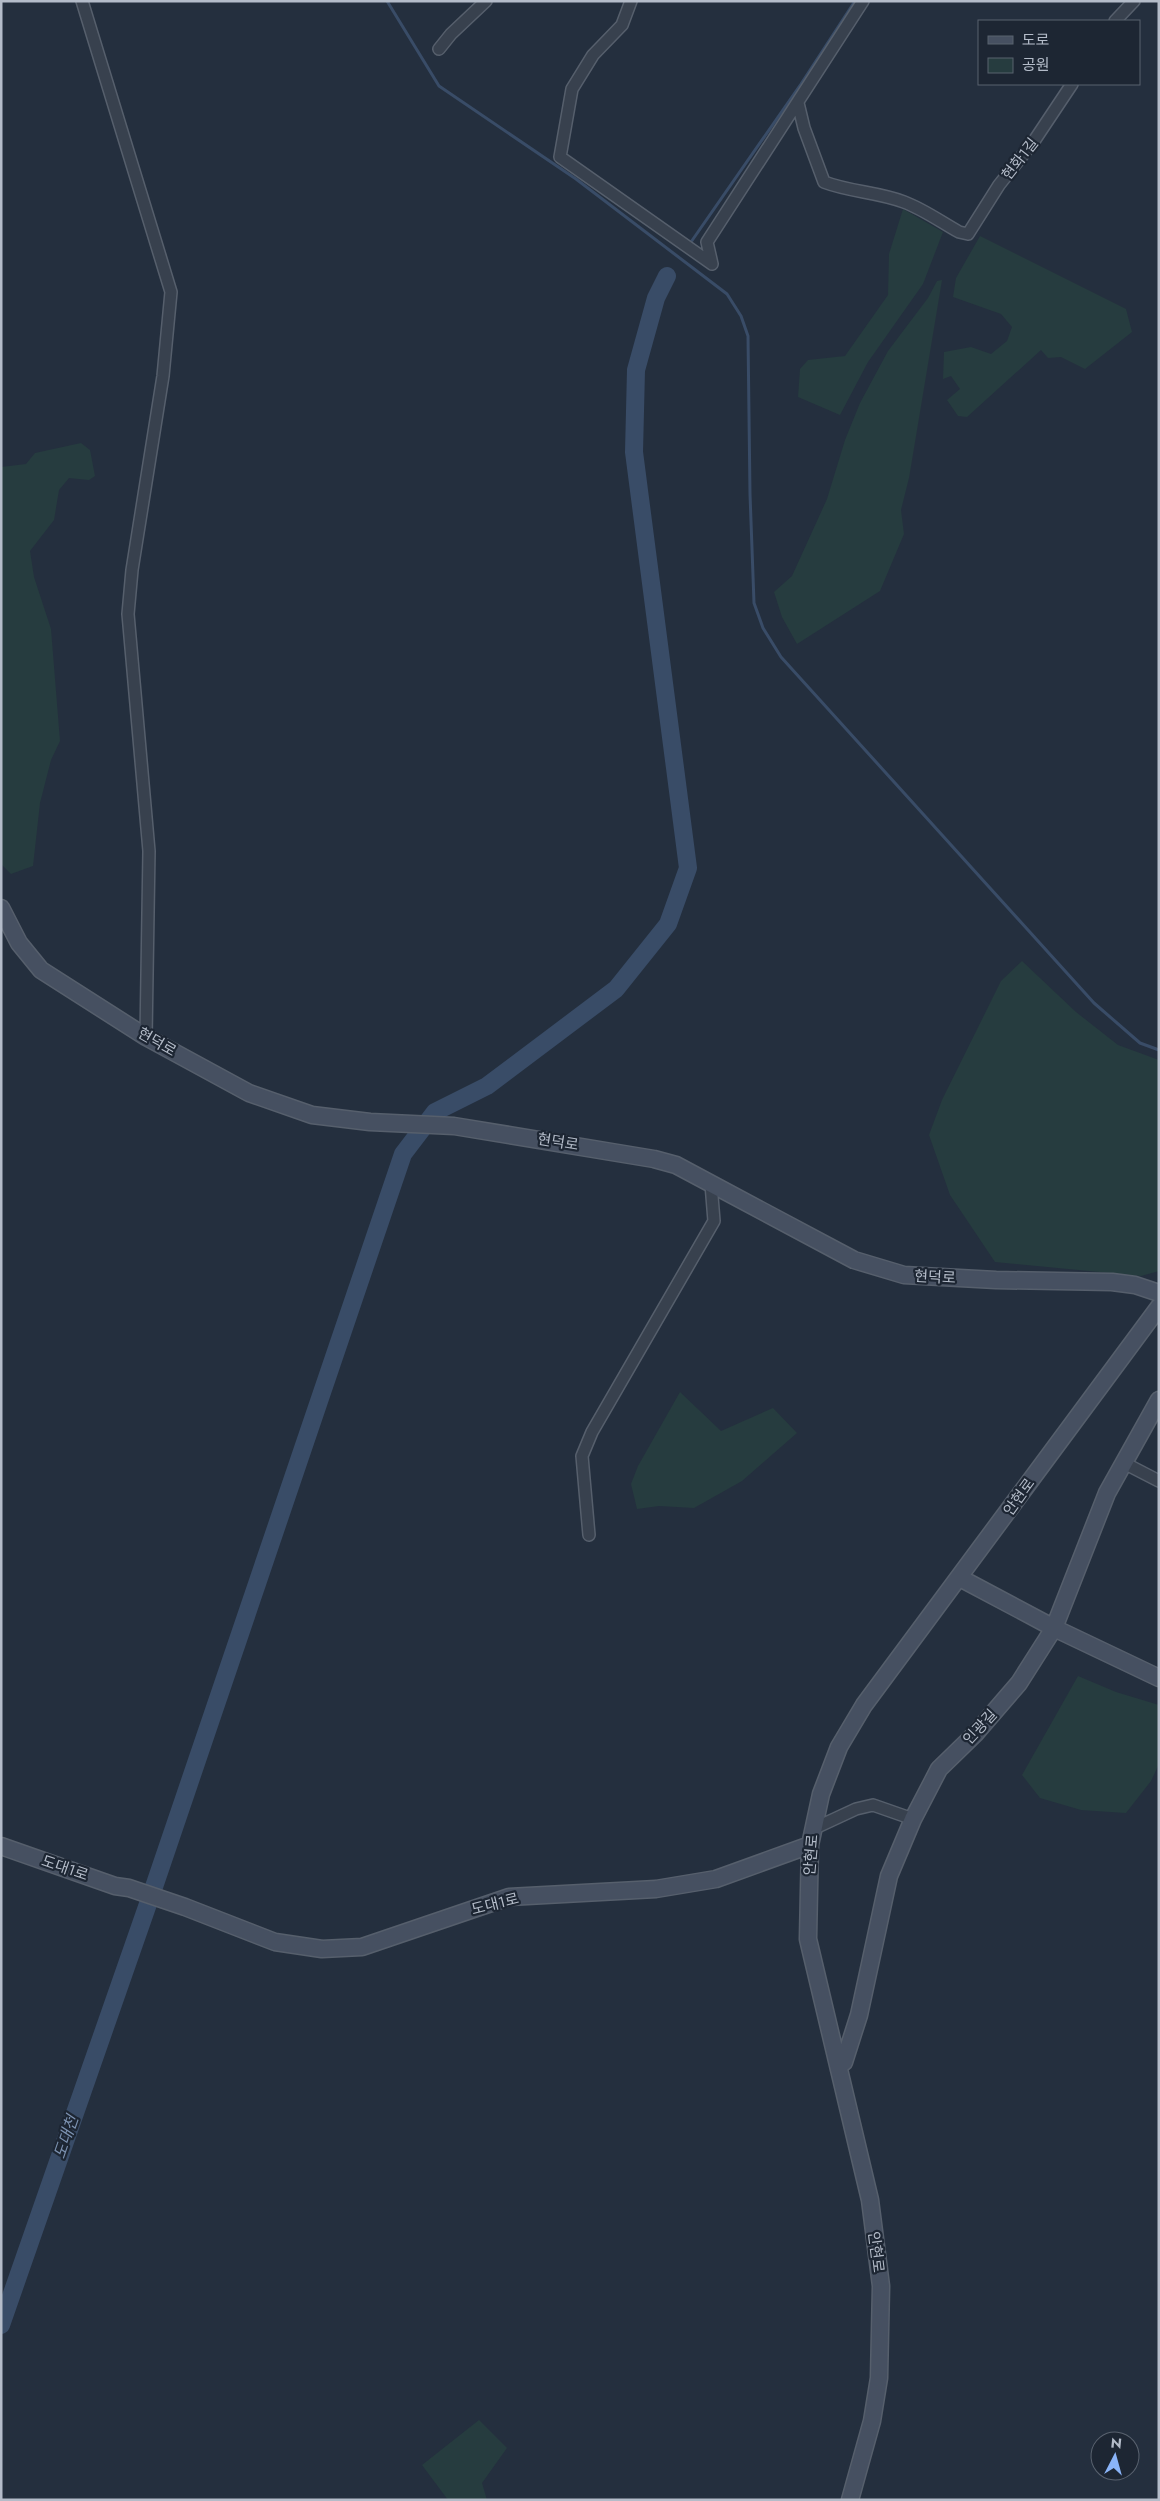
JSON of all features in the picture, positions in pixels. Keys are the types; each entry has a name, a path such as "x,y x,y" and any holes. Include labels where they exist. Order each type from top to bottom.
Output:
{"street":[{"path":"82,1 171,292 164,376 132,570 128,614 149,851 146,1037"},
{"path":"439,49 451,34 486,1"},
{"path":"631,1 622,25 593,55 572,89 560,157 712,264 707,242 863,1"},
{"path":"1116,20 1134,1"},
{"name":"현화1길","path":"798,103 804,128 824,182 842,189 880,194 906,202 959,232 968,234 999,185 1034,141 1071,85"},
{"name":"현덕로","path":"1,908 19,944 41,970 146,1037 249,1093 293,1110 338,1119 454,1126 631,1154 676,1166 854,1260 904,1275 996,1280 1112,1282 1135,1285 1159,1293"},
{"path":"589,1535 582,1456 592,1432 714,1221 711,1184"},
{"name":"안현로","path":"850,2500 872,2421 879,2378 881,2286 870,2200 840,2066 816,1979 808,1939 812,1837 821,1794 840,1747 864,1706 1159,1307"},
{"name":"인광길","path":"840,2066 844,2062 859,2015 889,1876 913,1819 939,1769 975,1734 1019,1684 1054,1628 1107,1493 1159,1400"},
{"path":"1124,1463 1159,1481"},
{"path":"960,1578 1054,1628 1159,1678"},
{"path":"812,1837 856,1809 873,1806 913,1819"},
{"name":"도대1로","path":"1,1846 115,1886 129,1888 185,1906 275,1942 322,1948 362,1946 509,1897 656,1889 716,1879 812,1837"}],"green space":[{"path":"903,209 943,232 923,284 868,362 840,415 798,397 800,369 808,360 845,356 888,295 889,254"},
{"path":"980,236 1126,309 1132,332 1085,369 1061,357 1048,358 1041,350 967,417 958,416 947,400 960,389 951,376 943,379 944,352 971,347 991,354 1007,341 1012,327 1001,314 953,297 956,278"},
{"path":"942,280 909,478 901,510 904,534 880,591 797,644 782,617 774,592 792,576 827,499 845,440 860,403 888,351 928,298 937,281"},
{"path":"81,443 90,450 95,476 89,480 69,478 59,490 54,520 30,551 34,577 51,629 60,741 51,760 40,803 33,866 11,874 1,864 1,467 26,464 35,453"},
{"path":"1022,961 1076,1012 1118,1045 1159,1060 1159,1271 1141,1276 995,1262 950,1195 929,1135 942,1100 1001,981"},
{"path":"680,1392 721,1431 773,1408 797,1433 742,1481 694,1508 659,1506 637,1509 631,1484 638,1466"},
{"path":"1078,1676 1116,1692 1159,1705 1159,1764 1151,1781 1126,1813 1081,1810 1040,1798 1022,1775"},
{"path":"479,2420 507,2448 482,2483 487,2500 448,2500 422,2465"}],"waterway":[{"path":"387,1 439,86 576,179 727,294 741,316 748,336 750,494 754,603 763,628 781,657 1094,1003 1140,1043 1159,1050"},
{"path":"691,242 801,84 855,1"},
{"name":"도대천","path":"1,2325 156,1881 403,1154 435,1112 487,1086 616,989 668,924 688,868 634,452 636,370 656,298 667,276"}]}
